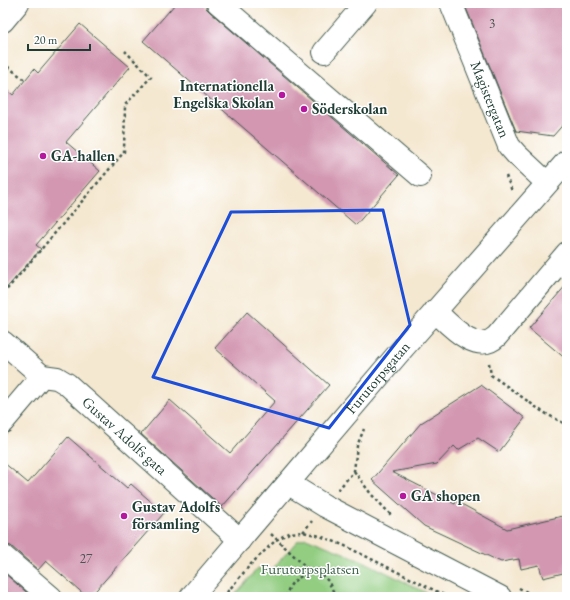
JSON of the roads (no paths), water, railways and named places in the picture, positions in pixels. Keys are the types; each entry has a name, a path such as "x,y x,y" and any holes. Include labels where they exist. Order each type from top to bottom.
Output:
{"street":[{"path":"3,21 18,3"},
{"path":"218,3 420,176"},
{"path":"324,52 366,3"},
{"name":"Magistergatan","path":"451,3 510,146 516,154 560,173"},
{"name":"Furutorpsgatan","path":"191,597 289,484 435,311 560,173"},
{"path":"435,311 451,326 469,339 477,343 490,342 497,336 567,253"},
{"name":"Gustav Adolfs gata","path":"3,342 42,376 57,378 67,384 240,540"},
{"path":"3,422 42,376"},
{"path":"289,484 325,506 500,597"},
{"path":"3,556 51,597"}],"place":[{"name":"Internationella Engelska Skolan","path":"282,95"},
{"name":"Söderskolan","path":"304,109"},
{"name":"GA-hallen","path":"43,156"},
{"name":"GA shopen","path":"403,496"},
{"name":"Gustav Adolfs församling","path":"124,516"}],"park label":[{"name":"Furutorpsplatsen","path":"310,569"}]}
